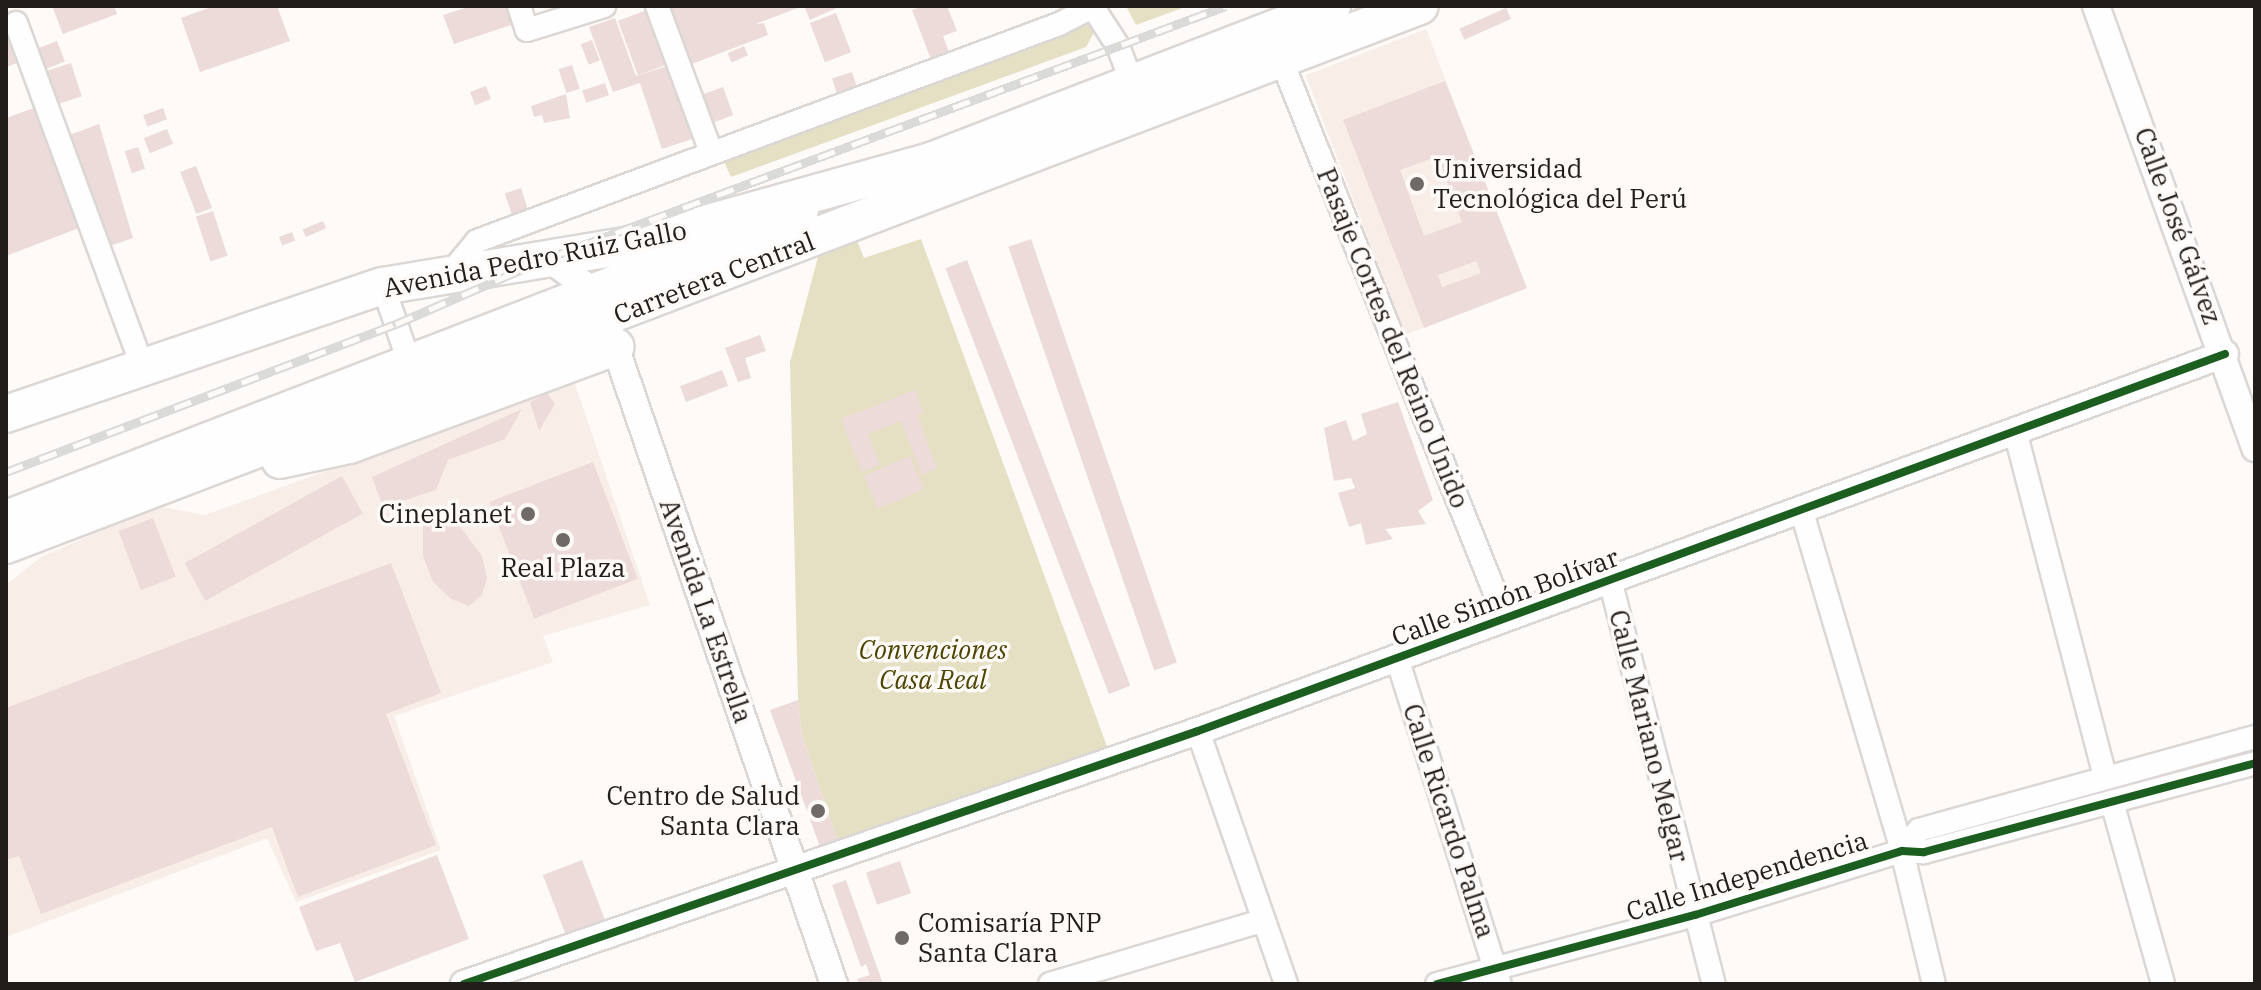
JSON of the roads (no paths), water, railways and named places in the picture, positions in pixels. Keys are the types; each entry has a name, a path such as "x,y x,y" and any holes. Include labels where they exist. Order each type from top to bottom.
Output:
{"highway":[{"name":"Carretera Central","path":"6,545 605,319 1137,96 1332,6"},
{"name":"Carretera Central","path":"931,161 1137,96 1281,59 1420,6"},
{"name":"Avenida Pedro Ruiz Gallo","path":"6,414 383,286 699,228 931,161"}],"main road":[{"name":"Carretera Central","path":"6,518 409,362 605,319 931,161"}],"street":[{"path":"519,6 527,30 604,6"},
{"path":"657,6 711,152"},
{"path":"452,271 477,241 1059,24 1093,6 1118,46 1137,96"},
{"name":"Calle José Gálvez","path":"2096,6 2225,354 2255,448"},
{"path":"16,23 142,366"},
{"name":"Pasaje Cortes del Reino Unido","path":"1281,59 1505,618"},
{"path":"548,258 605,319"},
{"path":"383,286 409,362"},
{"name":"Avenida La Estrella","path":"605,319 834,984"},
{"name":"Calle Simón Bolívar","path":"464,984 1198,731 2225,354"},
{"path":"2015,431 2105,776"},
{"path":"1801,509 1902,851 1934,984"},
{"name":"Calle Mariano Melgar","path":"1610,580 1714,984"},
{"name":"Calle Ricardo Palma","path":"1397,658 1498,976"},
{"path":"1198,731 1286,984"},
{"name":"Calle Independencia","path":"1902,851 1919,830 2105,776 2255,737"},
{"name":"Calle Independencia","path":"1437,984 1498,976 1902,851 1924,852 2255,763"},
{"path":"2112,802 2163,984"},
{"path":"1050,984 1262,921"}],"railway":[{"path":"6,472 396,324 548,258 1226,6"}],"place":[{"name":"Universidad Tecnológica del Perú","path":"1417,184"},
{"name":"Cineplanet","path":"528,514"},
{"name":"Real Plaza","path":"563,540"},
{"name":"Centro de Salud Santa Clara","path":"818,811"},
{"name":"Comisaría PNP Santa Clara","path":"902,938"}],"park label":[{"name":"Convenciones Casa Real","path":"933,665"}]}
